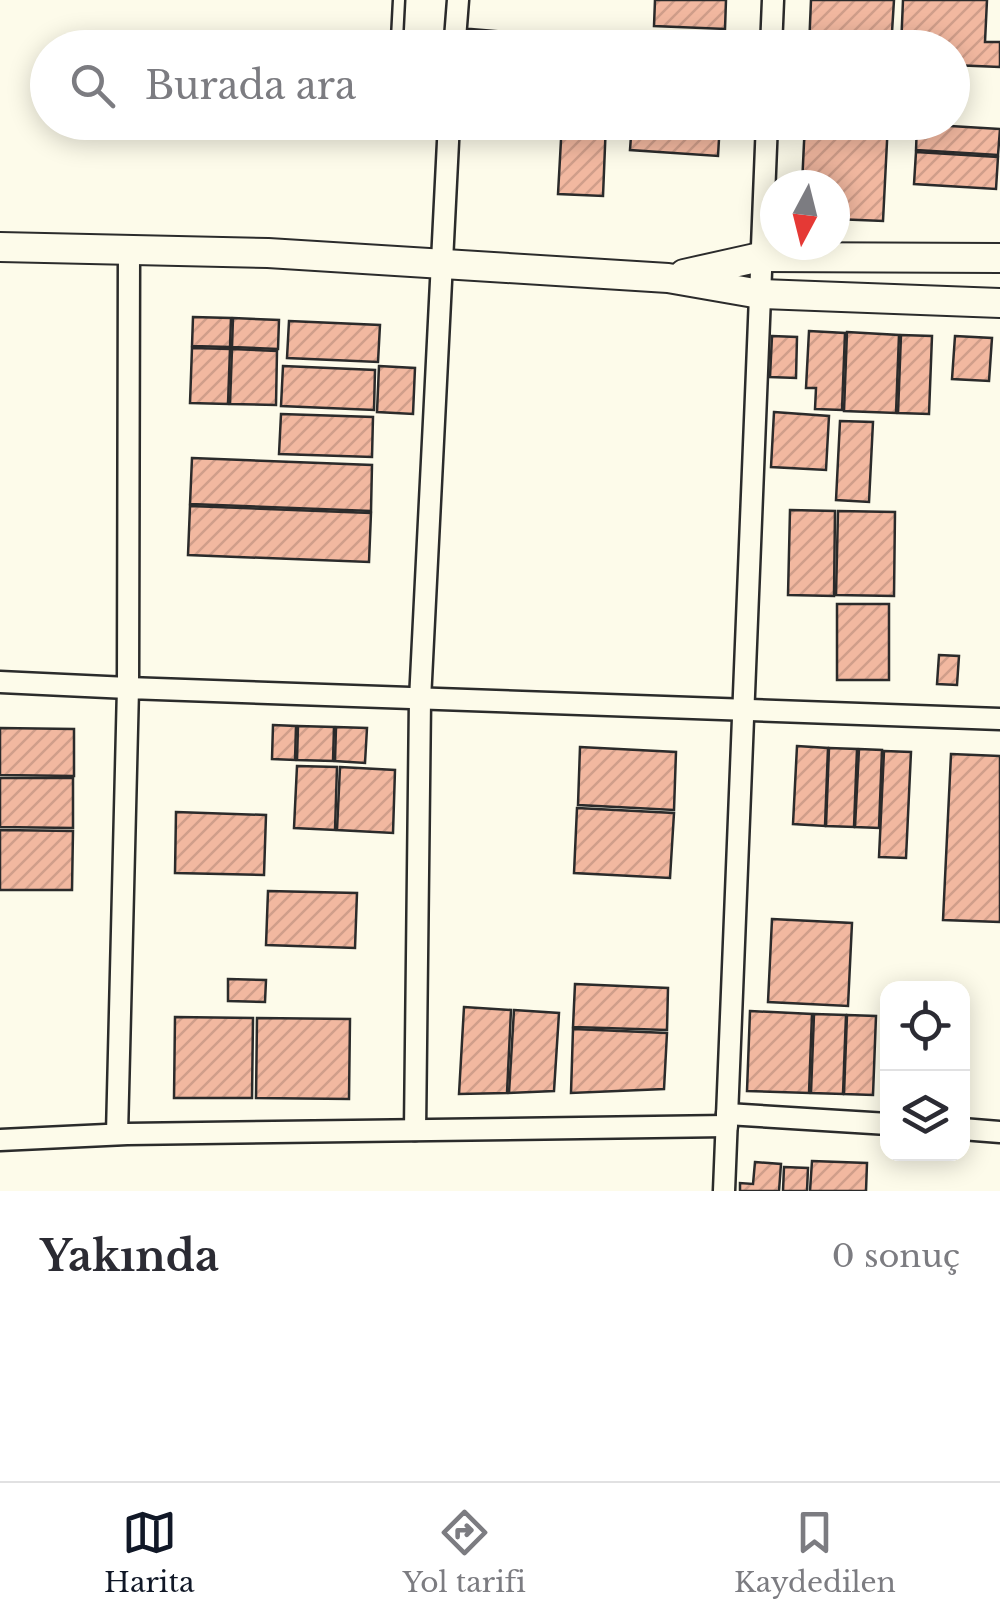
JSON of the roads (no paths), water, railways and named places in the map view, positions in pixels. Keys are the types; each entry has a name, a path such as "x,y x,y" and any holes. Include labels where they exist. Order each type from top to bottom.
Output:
{"street":[{"path":"455,30 458,0"},
{"path":"772,30 773,0"},
{"path":"415,1130 420,700 448,140"},
{"path":"765,170 766,140"},
{"path":"0,247 439,262 668,278 760,294 1000,304"},
{"path":"117,1134 128,688 129,250"},
{"path":"668,278 760,257"},
{"path":"850,257 1000,258"},
{"path":"724,1191 760,260"},
{"path":"0,682 1000,718"},
{"path":"0,1140 727,1120 880,1124"},
{"path":"970,1130 1000,1132"}],"lane":[{"path":"397,30 399,0"}]}
